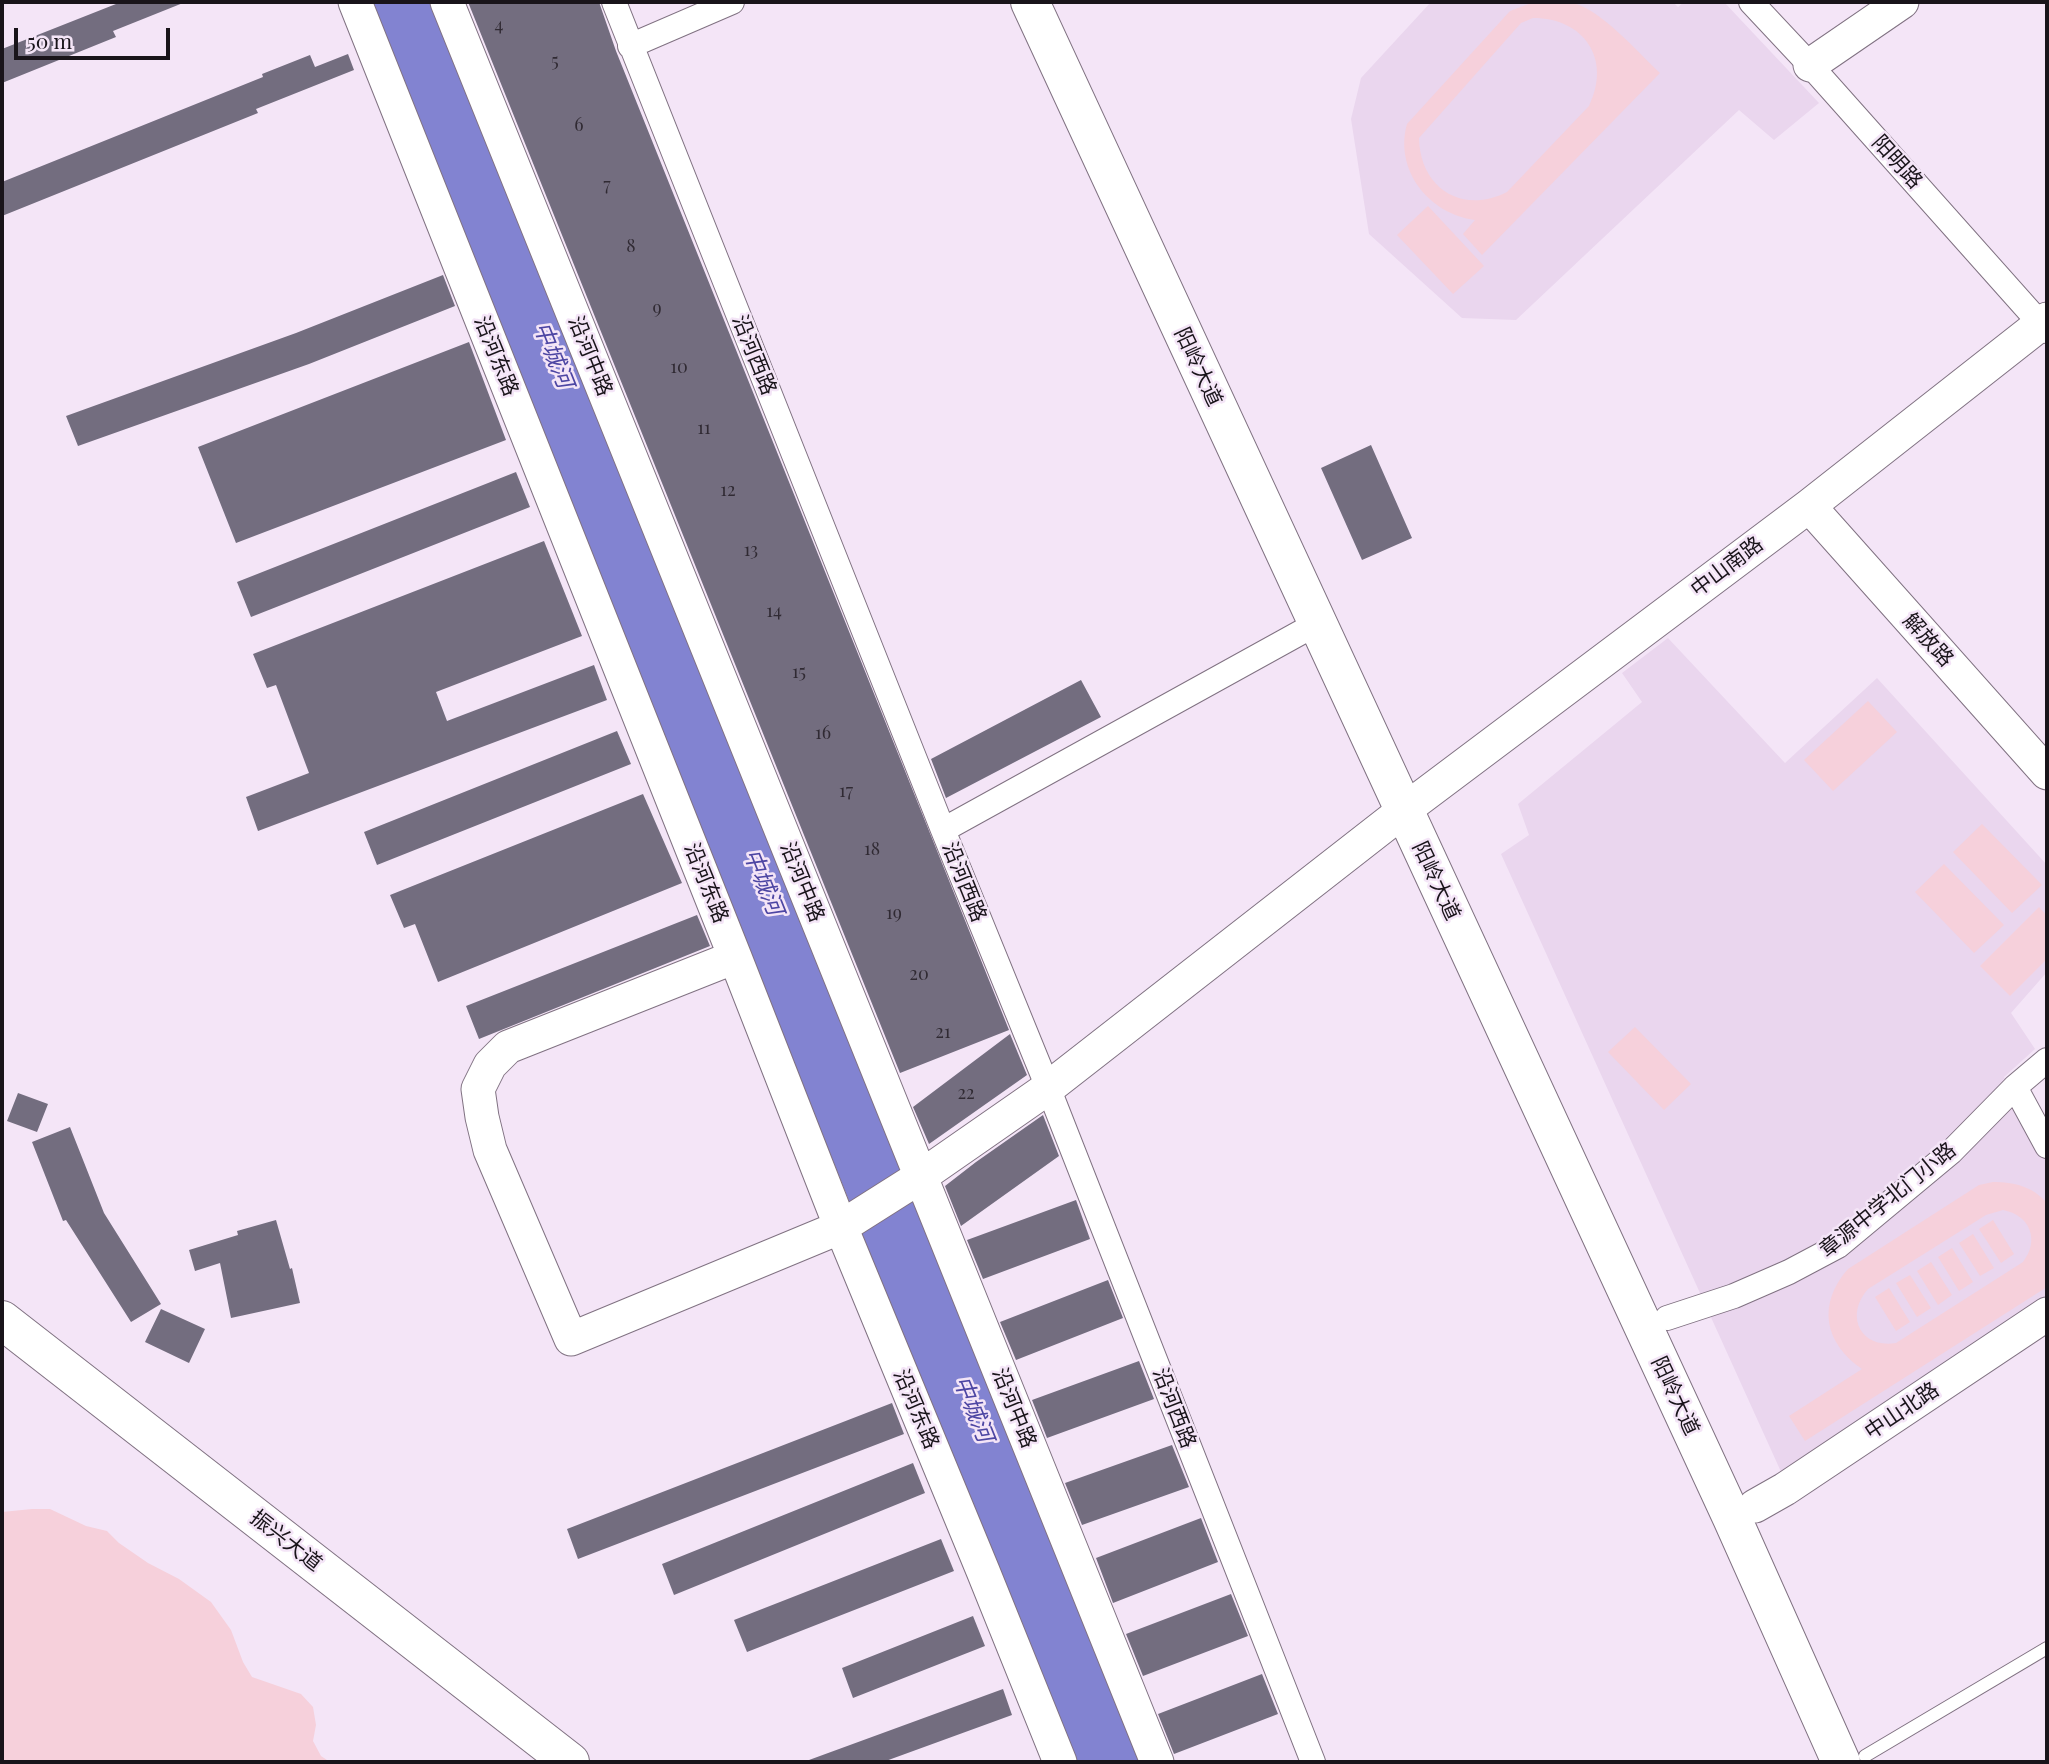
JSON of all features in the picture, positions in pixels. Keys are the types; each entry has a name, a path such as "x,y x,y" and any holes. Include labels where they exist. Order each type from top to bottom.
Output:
{"main road":[{"name":"阳岭大道","path":"1030,2 1316,624 1414,803 1667,1318 1755,1506 1858,1760"},
{"name":"阳岭大道","path":"1058,2 1732,1518 1858,1760"},
{"name":"振兴大道","path":"2,1320 570,1762"},
{"name":"振兴大道","path":"2,1336 549,1762"}],"street":[{"name":"沿河东路","path":"355,2 735,957 852,1220 984,1571 1060,1762"},
{"name":"沿河中路","path":"447,2 912,1182 1157,1762"},
{"name":"沿河西路","path":"614,2 1048,1088 1313,1762"},
{"path":"630,46 732,2"},
{"name":"阳明路","path":"1751,2 2045,324"},
{"path":"1810,65 1902,2"},
{"name":"中山南路","path":"735,957 508,1047 490,1065 478,1089 490,1150 571,1339 852,1220 912,1182 1048,1088 1414,803 1809,506 2045,324"},
{"name":"解放路","path":"1809,506 2047,773"},
{"path":"943,830 1316,624"},
{"name":"章源中学北门小路","path":"1667,1318 1734,1296 1789,1272 1838,1246 1951,1152 2015,1087 2047,1060"},
{"path":"2015,1087 2047,1146"},
{"name":"中山北路","path":"1755,1506 1785,1489 2047,1314"}],"lane":[{"path":"1858,1760 2047,1648"}],"shaded area":[{"path":"1564,1 1580,5 1605,21 1660,73 1482,255 1463,234 1475,220 1443,209 1419,187 1406,158 1404,141 1407,124 1510,11 1534,2","holes":["1533,18 1551,20 1579,33 1589,44 1597,72 1589,106 1507,192 1474,200 1447,192 1435,183 1427,171 1421,156 1419,138 1521,23"]},
{"path":"1431,2 1673,2 1678,7 1684,2 1724,2 1819,103 1774,140 1739,110 1516,320 1462,318 1369,234 1351,119 1361,78"},
{"path":"1428,206 1484,266 1453,294 1397,235"},
{"path":"1668,638 1785,763 1877,678 2047,865 2047,972 2011,1013 2035,1049 2004,1077 2047,1158 2047,1304 1787,1485 1501,854 1529,835 1518,804 1642,702 1622,673"},
{"path":"1868,701 1897,732 1833,791 1804,760"},
{"path":"1982,824 2042,885 2012,913 1953,852"},
{"path":"1944,864 2004,925 1974,953 1915,892"},
{"path":"2039,907 2047,916 2047,959 2010,996 1980,966"},
{"path":"1635,1027 1691,1084 1664,1110 1608,1052"},
{"path":"1993,1182 2015,1184 2029,1189 2047,1203 2047,1287 1805,1441 1789,1416 1862,1369 1839,1347 1829,1322 1829,1309 1838,1282 1848,1269 1979,1185","holes":["2003,1210 2020,1217 2030,1230 2031,1245 2023,1262 1896,1343 1884,1344 1865,1336 1857,1320 1857,1310 1868,1289 1986,1215"]},
{"path":"1993,1220 2014,1254 2001,1263 1979,1229"},
{"path":"1973,1234 1994,1268 1980,1276 1959,1243"},
{"path":"1952,1248 1973,1282 1959,1291 1938,1257"},
{"path":"1931,1262 1952,1295 1938,1305 1917,1271"},
{"path":"1910,1275 1931,1308 1917,1317 1896,1283"},
{"path":"1889,1288 1910,1322 1896,1331 1875,1297"},
{"path":"50,1509 86,1526 107,1531 148,1563 179,1579 211,1602 231,1630 252,1677 301,1694 313,1707 316,1725 313,1741 321,1756 330,1762 2,1762 2,1512"}],"building":[{"path":"121,2 183,3 113,31 116,37 2,83 2,49"},
{"path":"468,2 599,2 616,51 1009,1030 900,1073"},
{"path":"348,54 354,70 256,109 258,113 2,216 2,182 263,77 262,74 310,55 315,67"},
{"path":"443,275 455,306 309,364 78,446 66,416 296,333"},
{"path":"469,342 506,440 236,543 198,447"},
{"path":"1371,445 1412,538 1362,560 1321,468"},
{"path":"516,472 530,507 251,617 237,582"},
{"path":"544,541 582,636 436,692 447,721 594,665 607,700 258,831 246,797 309,773 276,685 267,688 253,654"},
{"path":"1081,680 1101,717 946,798 931,759"},
{"path":"617,731 631,764 377,865 364,832"},
{"path":"643,794 682,883 438,982 415,924 404,928 390,895"},
{"path":"697,915 710,946 479,1039 466,1006"},
{"path":"1010,1034 1027,1075 929,1144 913,1107"},
{"path":"18,1093 48,1104 37,1132 7,1121"},
{"path":"1043,1115 1059,1156 961,1226 945,1186"},
{"path":"70,1127 104,1213 161,1304 131,1322 66,1220 63,1221 32,1142"},
{"path":"1076,1200 1090,1239 983,1279 967,1240"},
{"path":"276,1220 300,1303 231,1318 220,1263 195,1271 189,1250 238,1235 237,1231"},
{"path":"1108,1280 1123,1318 1016,1360 1000,1322"},
{"path":"161,1309 205,1329 189,1363 145,1342"},
{"path":"1139,1361 1154,1399 1047,1438 1032,1400"},
{"path":"892,1403 904,1434 578,1559 567,1529"},
{"path":"1172,1445 1189,1487 1082,1525 1065,1483"},
{"path":"913,1463 925,1493 674,1595 662,1564"},
{"path":"1201,1518 1218,1562 1113,1603 1096,1558"},
{"path":"941,1539 954,1571 747,1652 734,1620"},
{"path":"1231,1594 1248,1636 1143,1676 1126,1634"},
{"path":"973,1616 985,1646 853,1698 842,1668"},
{"path":"1262,1674 1278,1714 1174,1754 1158,1714"},
{"path":"1003,1689 1012,1715 883,1762 809,1762 809,1760"}],"waterway":[{"name":"中城河","path":"390,2 1093,1762"},
{"name":"中城河","path":"423,2 1124,1762"}]}
